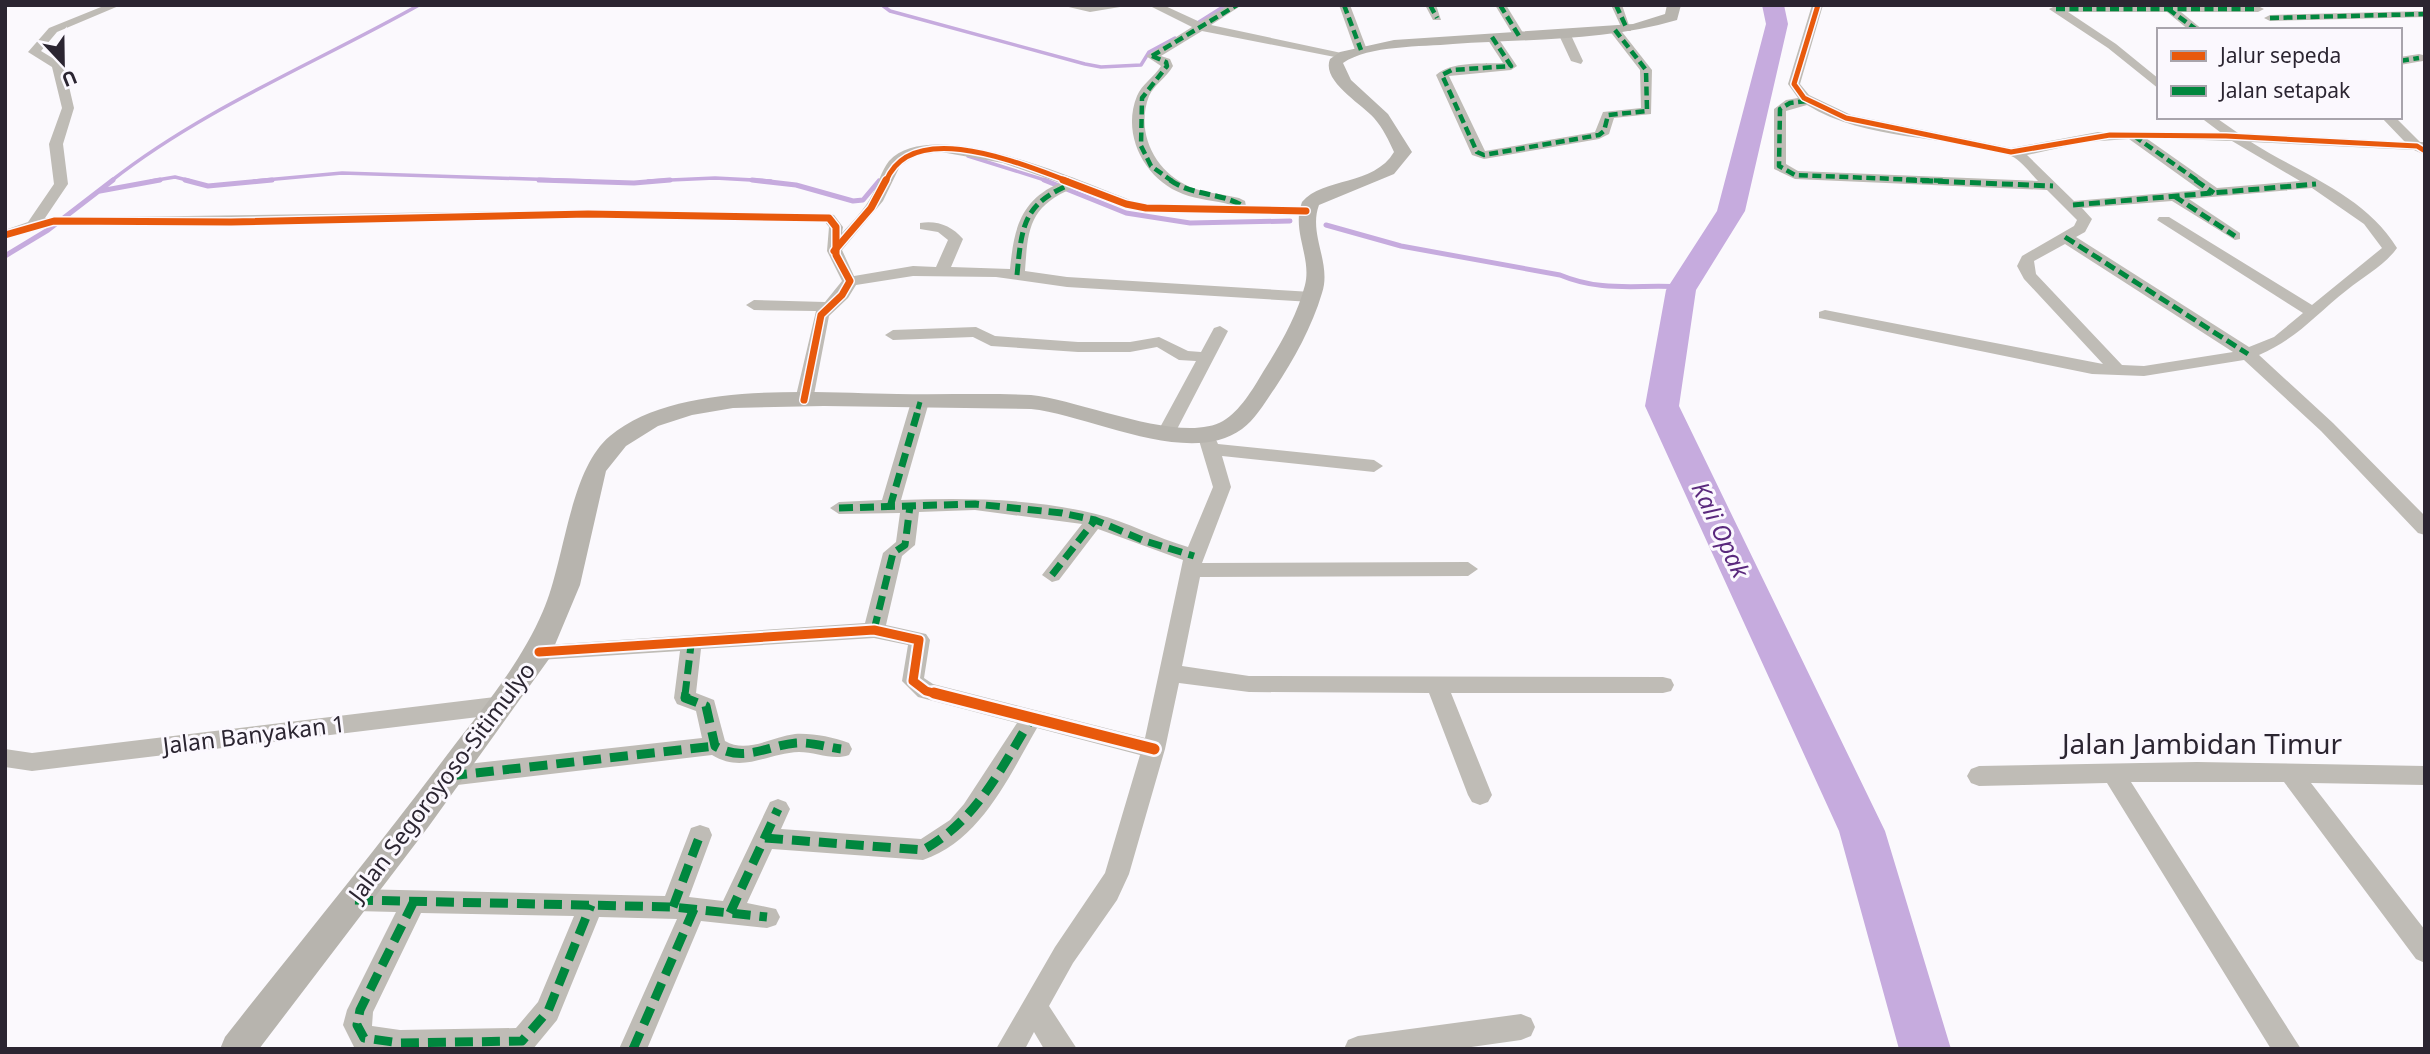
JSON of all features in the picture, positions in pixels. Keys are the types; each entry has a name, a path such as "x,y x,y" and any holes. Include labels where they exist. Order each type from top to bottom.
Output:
{"main road":[{"path":"1210,443 1235,425 1249,410 1289,345 1312,297 1317,278 1306,224 1306,211 1311,202 1389,170 1400,160 1402,152 1381,117 1334,68 1335,62 1353,53 1394,44 1621,29 1663,22 1672,17 1674,5"},
{"name":"Jalan Segoroyoso-Sitimulyo","path":"237,1049 355,900 503,705 539,652 567,585 594,470 601,457 641,426 682,410 731,401 1051,405 1210,443"}],"street":[{"path":"33,225 61,184 56,144 68,108 58,65 34,52 53,30 116,5"},
{"path":"1065,5 1090,9 1127,5"},
{"path":"1153,5 1200,27 1353,53 1344,5"},
{"path":"1237,5 1152,56 1166,62 1167,66 1142,98 1141,146 1152,166 1184,190 1231,199 1249,210"},
{"path":"1430,5 1437,18"},
{"path":"1500,5 1519,36"},
{"path":"1492,37 1511,66 1452,71 1442,75 1477,152 1484,155 1599,135 1604,131 1608,114 1647,111 1646,70 1621,29 1616,5"},
{"path":"1818,5 1794,84 1807,100 1865,123 2016,152 2087,136 2132,135 2238,136 2286,142 2422,148"},
{"path":"2419,5 2425,9"},
{"path":"2053,7 2254,7 2282,28"},
{"path":"2053,7 2112,46 2157,83"},
{"path":"2166,7 2194,28"},
{"path":"2270,18 2425,14"},
{"path":"1564,33 1577,61"},
{"path":"2402,61 2423,59"},
{"path":"1807,100 1790,103 1780,109 1779,166 1795,175 2053,186"},
{"path":"1825,315 2068,366 2118,371 2144,371 2248,354 2280,340 2340,287 2383,257 2390,248 2377,228 2316,184 2257,151 2209,119"},
{"path":"2389,119 2422,148"},
{"path":"2132,135 2214,193"},
{"path":"834,251 876,202 894,163 915,152 949,147 964,149 1065,186 1146,208 1306,211"},
{"path":"2016,152 2085,219 2085,224 2027,258 2025,266 2029,276 2118,371"},
{"path":"2073,205 2316,184"},
{"path":"1017,275 1023,217 1041,199 1065,186"},
{"path":"2174,196 2235,236"},
{"path":"5,235 54,221 327,221 588,214 821,216 835,222 831,241 850,282"},
{"path":"2164,220 2313,312"},
{"path":"925,226 942,228 956,239 942,271"},
{"path":"2065,237 2248,354 2327,427 2425,528"},
{"path":"804,400 821,315 826,307 842,295 850,282 906,272 996,272 1067,282 1312,297"},
{"path":"754,305 826,307"},
{"path":"1166,433 1220,331"},
{"path":"893,334 976,332 991,341 1089,348 1130,347 1160,342 1185,356 1206,357"},
{"path":"874,630 893,553 905,545 900,506 920,402"},
{"path":"1010,1049 1072,942 1113,883 1154,749 1193,563 1222,487 1210,443 1374,466"},
{"path":"839,508 975,504 1062,513 1094,520 1193,563 1468,569"},
{"path":"1052,575 1094,520"},
{"path":"539,652 691,645 874,630 919,640 912,674 913,681 919,687 1031,719 1154,749"},
{"path":"691,645 685,698 691,703 706,706 715,746 726,754 746,757 800,743 841,749"},
{"path":"1170,673 1249,684 1663,685"},
{"path":"1437,684 1480,795"},
{"name":"Jalan Banyakan 1","path":"5,758 32,762 503,705"},
{"path":"765,838 923,850 943,842 968,819 1031,719"},
{"path":"449,776 715,746"},
{"path":"2289,772 2425,951"},
{"name":"Jalan Jambidan Timur","path":"1979,776 2289,772 2425,776"},
{"path":"2113,773 2287,1049"},
{"path":"730,913 778,809"},
{"path":"633,1049 684,908 699,835"},
{"path":"355,900 684,908 767,917"},
{"path":"414,901 360,1010 357,1025 364,1038 400,1043 522,1041 548,1011 591,905"},
{"path":"1034,1006 1057,1045 1063,1049"},
{"path":"1358,1049 1521,1027"}],"waterway":[{"path":"111,181 147,155 222,109 419,5"},
{"path":"882,5 890,11 1101,67 1141,65 1149,52 1175,38"},
{"path":"1199,22 1226,5"},
{"name":"Kali Opak","path":"1773,5 1777,24 1731,211 1681,290 1662,406 1862,831 1925,1049"},
{"path":"968,156 1048,181"},
{"path":"254,181 342,173 590,181"},
{"path":"151,181 175,177 191,181"},
{"path":"670,180 715,178 771,181"},
{"path":"5,256 48,230 113,180"},
{"path":"100,191 160,180"},
{"path":"185,180 208,186 272,180"},
{"path":"539,180 634,183 670,180"},
{"path":"648,181 670,180"},
{"path":"752,180 796,185 853,201 863,200 879,181"},
{"path":"1044,180 1126,213 1190,223 1290,221"},
{"path":"1326,225 1401,246 1560,275 1591,284 1683,287"}],"marked path":[{"path":"1152,56 1237,5"},
{"path":"1344,5 1361,50"},
{"path":"1430,5 1437,18"},
{"path":"1500,5 1519,36"},
{"path":"1616,5 1627,29"},
{"path":"2056,9 2258,9"},
{"path":"2168,9 2194,28"},
{"path":"2270,18 2425,14"},
{"path":"1492,37 1511,66 1452,70 1442,75 1477,152 1484,155 1599,135 1604,131 1608,115 1647,111 1646,70 1615,30"},
{"path":"1152,56 1166,62 1167,66 1142,98 1141,146 1146,158 1151,166 1184,190 1231,199 1243,206"},
{"path":"2402,61 2419,58"},
{"path":"1807,101 1790,103 1780,109 1779,166 1795,175 2053,186"},
{"path":"2134,136 2214,193"},
{"path":"1017,275 1022,229 1032,207 1055,191 1073,183"},
{"path":"2073,205 2316,184"},
{"path":"2174,196 2235,236"},
{"path":"2065,237 2248,354"},
{"path":"890,507 920,402"},
{"path":"839,508 975,504 1062,513 1095,520 1145,541 1194,556"},
{"path":"874,630 893,553 905,545 910,506"},
{"path":"1052,575 1095,520"},
{"path":"691,645 685,698 706,706 715,746 736,755 755,754 798,743 841,749"},
{"path":"765,838 923,850 942,840 973,811 1031,719"},
{"path":"449,776 715,746"},
{"path":"730,913 778,809"},
{"path":"673,907 700,835"},
{"path":"355,900 673,907 767,917"},
{"path":"414,901 360,1010 357,1025 364,1038 400,1043 522,1041 548,1011 591,905"},
{"path":"633,1049 694,909"}],"cycle path":[{"path":"1818,5 1794,84 1804,98 1822,109 1873,125 2011,152 2040,149 2098,136 2149,134 2417,146 2425,151"},
{"path":"834,251 876,201 895,163 914,151 941,148 973,152 1007,161 1126,204 1146,208 1306,211"},
{"path":"5,235 54,221 231,222 588,214 829,218 836,227 834,249 850,281 842,295 821,315 804,400"},
{"path":"539,652 874,630 919,640 913,681 926,691 1154,749"}]}
